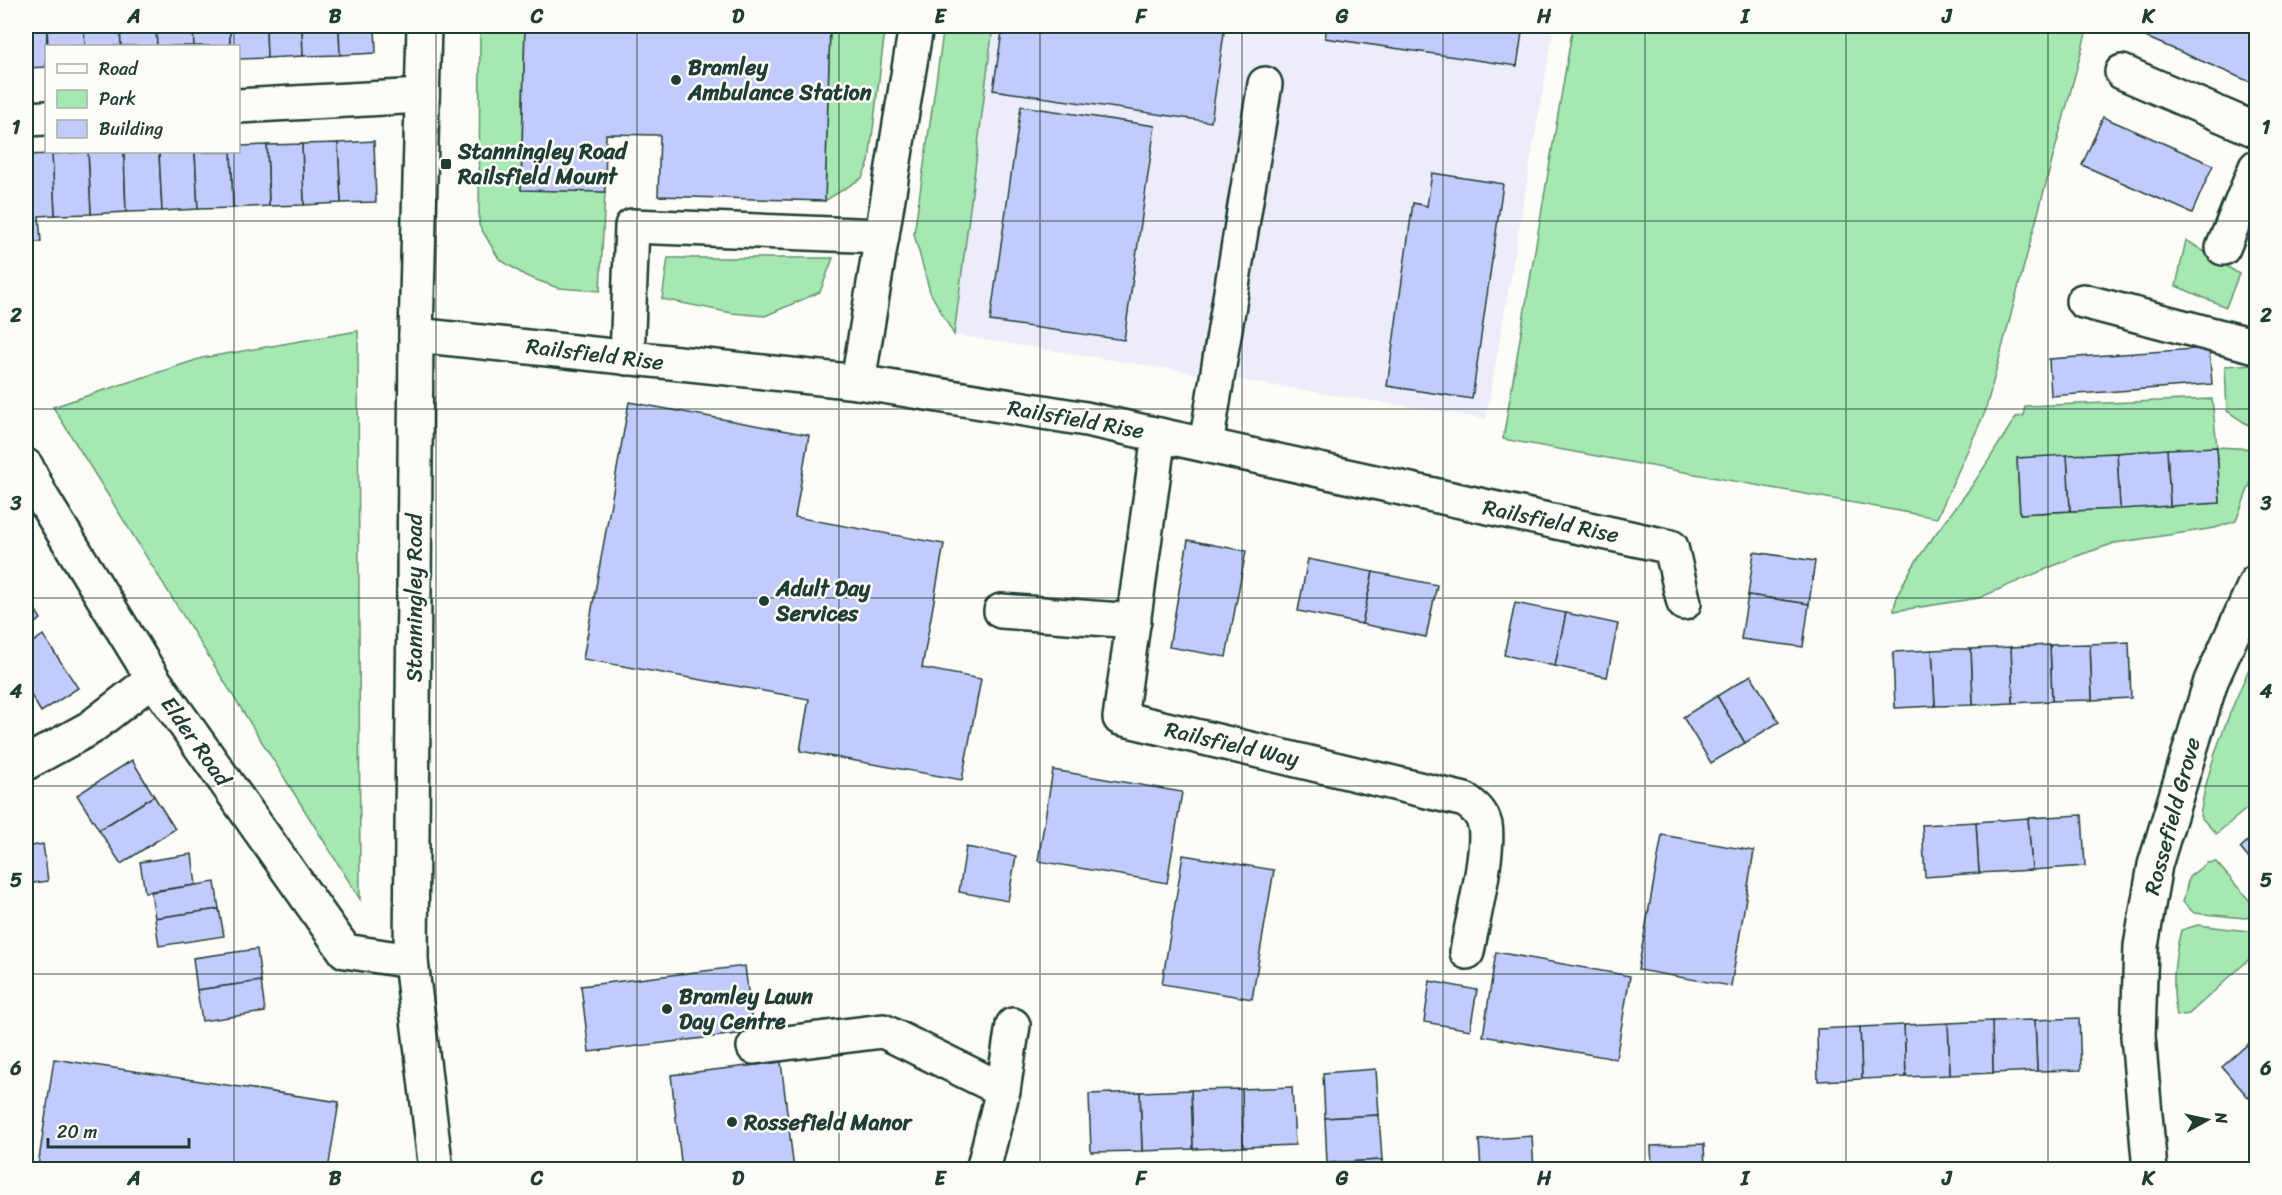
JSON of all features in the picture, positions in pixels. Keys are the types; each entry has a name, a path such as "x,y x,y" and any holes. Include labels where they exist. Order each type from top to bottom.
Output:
{"street":[{"name":"Stanningley Road","path":"424,26 416,335 411,961 436,1170"},
{"path":"858,382 916,26"},
{"path":"2122,72 2256,130"},
{"path":"1206,444 1265,84"},
{"path":"240,106 422,96"},
{"path":"26,119 45,117"},
{"path":"2223,248 2256,167"},
{"path":"627,358 632,226 882,236"},
{"path":"2083,301 2256,346"},
{"name":"Railsfield Rise","path":"416,335 858,382 1086,419 1206,444 1671,547 1684,603"},
{"name":"Railsfield Way","path":"1159,435 1120,718 1465,800 1478,809 1485,824 1486,842 1467,952"},
{"name":"Elder Road","path":"26,466 40,496 153,679 345,951 411,961"},
{"name":"Rossefield Grove","path":"2150,1170 2138,1036 2141,946 2155,865 2211,681 2256,582"},
{"path":"1001,612 1134,621"},
{"path":"26,763 90,728 153,679"},
{"path":"983,1170 1003,1090 1013,1025"},
{"path":"754,1047 883,1031 1003,1090"}],"shaded area":[{"path":"993,26 1554,26 1486,419 954,335"}],"green space":[{"path":"480,26 525,26 521,189 605,192 600,291 558,288 526,276 499,259 479,225"},
{"path":"830,26 879,26 884,38 869,162 862,178 825,201"},
{"path":"944,26 993,26 954,335 930,292 914,234"},
{"path":"1573,26 2088,26 1985,412 1937,518 1503,439"},
{"path":"2186,240 2239,274 2226,307 2176,286"},
{"path":"668,258 833,258 820,292 765,316 732,313 662,299"},
{"path":"358,331 360,899 53,407 202,358"},
{"path":"2256,364 2256,430 2227,411 2225,366"},
{"path":"2212,399 2217,447 2256,449 2256,468 2236,521 2215,528 2115,543 2074,557 1979,598 1894,611 1904,582 1914,566 1971,487 2016,417 2023,416 2025,406","holes":["2217,447 2220,503 2020,514 2017,459"]},
{"path":"2256,653 2256,801 2216,834 2200,816 2204,795 2222,733"},
{"path":"2216,862 2256,908 2256,916 2245,918 2194,913 2183,902 2189,877 2207,863"},
{"path":"2198,925 2255,932 2256,953 2189,1014 2177,1016 2174,973 2181,930"}],"building":[{"path":"26,26 47,26 45,67 26,68"},
{"path":"47,26 84,26 85,45 48,45"},
{"path":"84,26 120,26 121,45 85,45"},
{"path":"120,26 156,26 157,45 121,45"},
{"path":"156,26 193,26 194,45 157,45"},
{"path":"193,26 230,26 230,45 194,45"},
{"path":"230,26 266,26 267,58 240,59 240,45 230,45"},
{"path":"266,26 302,26 303,56 267,58"},
{"path":"302,26 339,26 340,55 303,56"},
{"path":"339,26 375,26 376,53 340,55"},
{"name":"Bramley Ambulance Station","path":"525,26 830,26 825,201 658,196 660,135 606,134 605,192 521,190"},
{"path":"1003,26 1225,26 1211,122 993,90"},
{"path":"1327,26 1523,26 1517,66 1325,38"},
{"path":"2120,26 2255,26 2256,82 2255,84"},
{"path":"1021,106 1155,126 1124,340 990,321"},
{"path":"2103,117 2213,165 2192,213 2082,165"},
{"path":"374,141 376,202 341,203 338,143"},
{"path":"338,143 341,203 304,205 302,144"},
{"path":"302,144 304,205 269,206 267,145"},
{"path":"267,145 269,206 233,208 231,153 240,153 240,146"},
{"path":"88,153 124,153 126,212 91,214"},
{"path":"88,153 91,214 55,215 52,154"},
{"path":"124,153 159,153 162,211 126,212"},
{"path":"159,153 195,153 198,209 162,211"},
{"path":"195,153 231,153 233,208 198,209"},
{"path":"52,154 55,215 39,216 41,242 26,242 26,155"},
{"path":"1432,173 1503,184 1472,399 1387,386 1413,203 1427,206"},
{"path":"2209,348 2212,384 2051,396 2049,359"},
{"name":"Adult Day Services","path":"629,402 809,435 795,517 944,544 922,668 981,679 962,780 800,751 809,699 583,659"},
{"path":"2217,447 2220,503 2170,506 2167,449"},
{"path":"2167,449 2170,506 2120,509 2117,453"},
{"path":"2117,453 2120,509 2070,511 2067,455"},
{"path":"2067,455 2070,511 2020,514 2017,458"},
{"path":"1188,540 1246,551 1226,657 1169,647"},
{"path":"1754,552 1815,561 1809,604 1748,595"},
{"path":"1308,559 1373,572 1362,624 1298,611"},
{"path":"1373,572 1437,585 1426,637 1362,624"},
{"path":"26,595 41,619 26,629"},
{"path":"1748,595 1809,604 1803,647 1741,639"},
{"path":"1515,603 1566,613 1555,666 1504,655"},
{"path":"1566,613 1618,624 1607,677 1555,666"},
{"path":"43,635 78,688 41,712 26,687 26,647"},
{"path":"2129,642 2131,698 2092,700 2090,644"},
{"path":"2090,644 2092,700 2052,701 2050,645"},
{"path":"2050,645 2052,701 2013,703 2011,647"},
{"path":"2011,647 2013,703 1973,705 1971,649"},
{"path":"1971,649 1973,705 1935,706 1932,650"},
{"path":"1932,650 1935,706 1895,708 1893,652"},
{"path":"1751,675 1779,722 1745,743 1717,696"},
{"path":"1717,696 1745,743 1711,763 1683,717"},
{"path":"132,760 154,796 99,830 77,795"},
{"path":"1053,770 1182,792 1167,883 1038,861"},
{"path":"154,796 175,829 121,864 99,830"},
{"path":"2082,815 2085,866 2032,870 2028,818"},
{"path":"2028,818 2032,870 1979,873 1976,822"},
{"path":"1976,822 1979,873 1925,877 1922,825"},
{"path":"2256,833 2256,867 2240,848"},
{"path":"1662,835 1754,851 1731,986 1638,970"},
{"path":"43,844 48,881 26,884 26,847"},
{"path":"966,847 1016,856 1008,901 959,892"},
{"path":"192,854 196,885 145,892 140,862"},
{"path":"1183,855 1274,870 1252,999 1162,984"},
{"path":"215,882 219,909 155,918 151,892"},
{"path":"219,909 224,936 159,946 155,918"},
{"path":"257,949 261,981 197,990 193,958"},
{"path":"1496,952 1630,976 1616,1059 1483,1036"},
{"name":"Bramley Lawn Day Centre","path":"745,966 753,1032 589,1052 581,986"},
{"path":"261,981 265,1012 202,1021 197,990"},
{"path":"1430,981 1477,990 1470,1030 1424,1022"},
{"path":"2079,1018 2081,1070 2037,1071 2035,1020"},
{"path":"2035,1020 2037,1071 1993,1073 1992,1021"},
{"path":"1992,1021 1993,1073 1950,1075 1948,1023"},
{"path":"1948,1023 1950,1075 1906,1077 1904,1025"},
{"path":"1904,1025 1906,1077 1862,1079 1860,1027"},
{"path":"1860,1027 1862,1079 1818,1081 1817,1029"},
{"path":"2256,1037 2256,1092 2249,1098 2222,1067"},
{"path":"54,1059 339,1102 328,1170 61,1170 38,1166"},
{"name":"Rossefield Manor","path":"781,1062 794,1170 682,1170 671,1075"},
{"path":"1376,1069 1379,1115 1325,1118 1323,1073"},
{"path":"1292,1087 1295,1145 1243,1147 1242,1089"},
{"path":"1242,1089 1243,1147 1193,1149 1191,1090"},
{"path":"1191,1090 1193,1149 1142,1151 1140,1092"},
{"path":"1140,1092 1142,1151 1091,1152 1089,1094"},
{"path":"1379,1115 1382,1160 1327,1163 1325,1118"},
{"path":"1532,1136 1534,1170 1481,1170 1479,1140"},
{"path":"1704,1144 1705,1170 1652,1170 1651,1146"},
{"path":"1382,1160 1382,1170 1328,1170 1327,1163"}],"place":[{"name":"Bramley Ambulance Station","path":"676,80"},
{"name":"Stanningley Road Railsfield Mount","path":"446,164"},
{"name":"Adult Day Services","path":"764,601"},
{"name":"Bramley Lawn Day Centre","path":"667,1009"},
{"name":"Rossefield Manor","path":"732,1122"}]}
